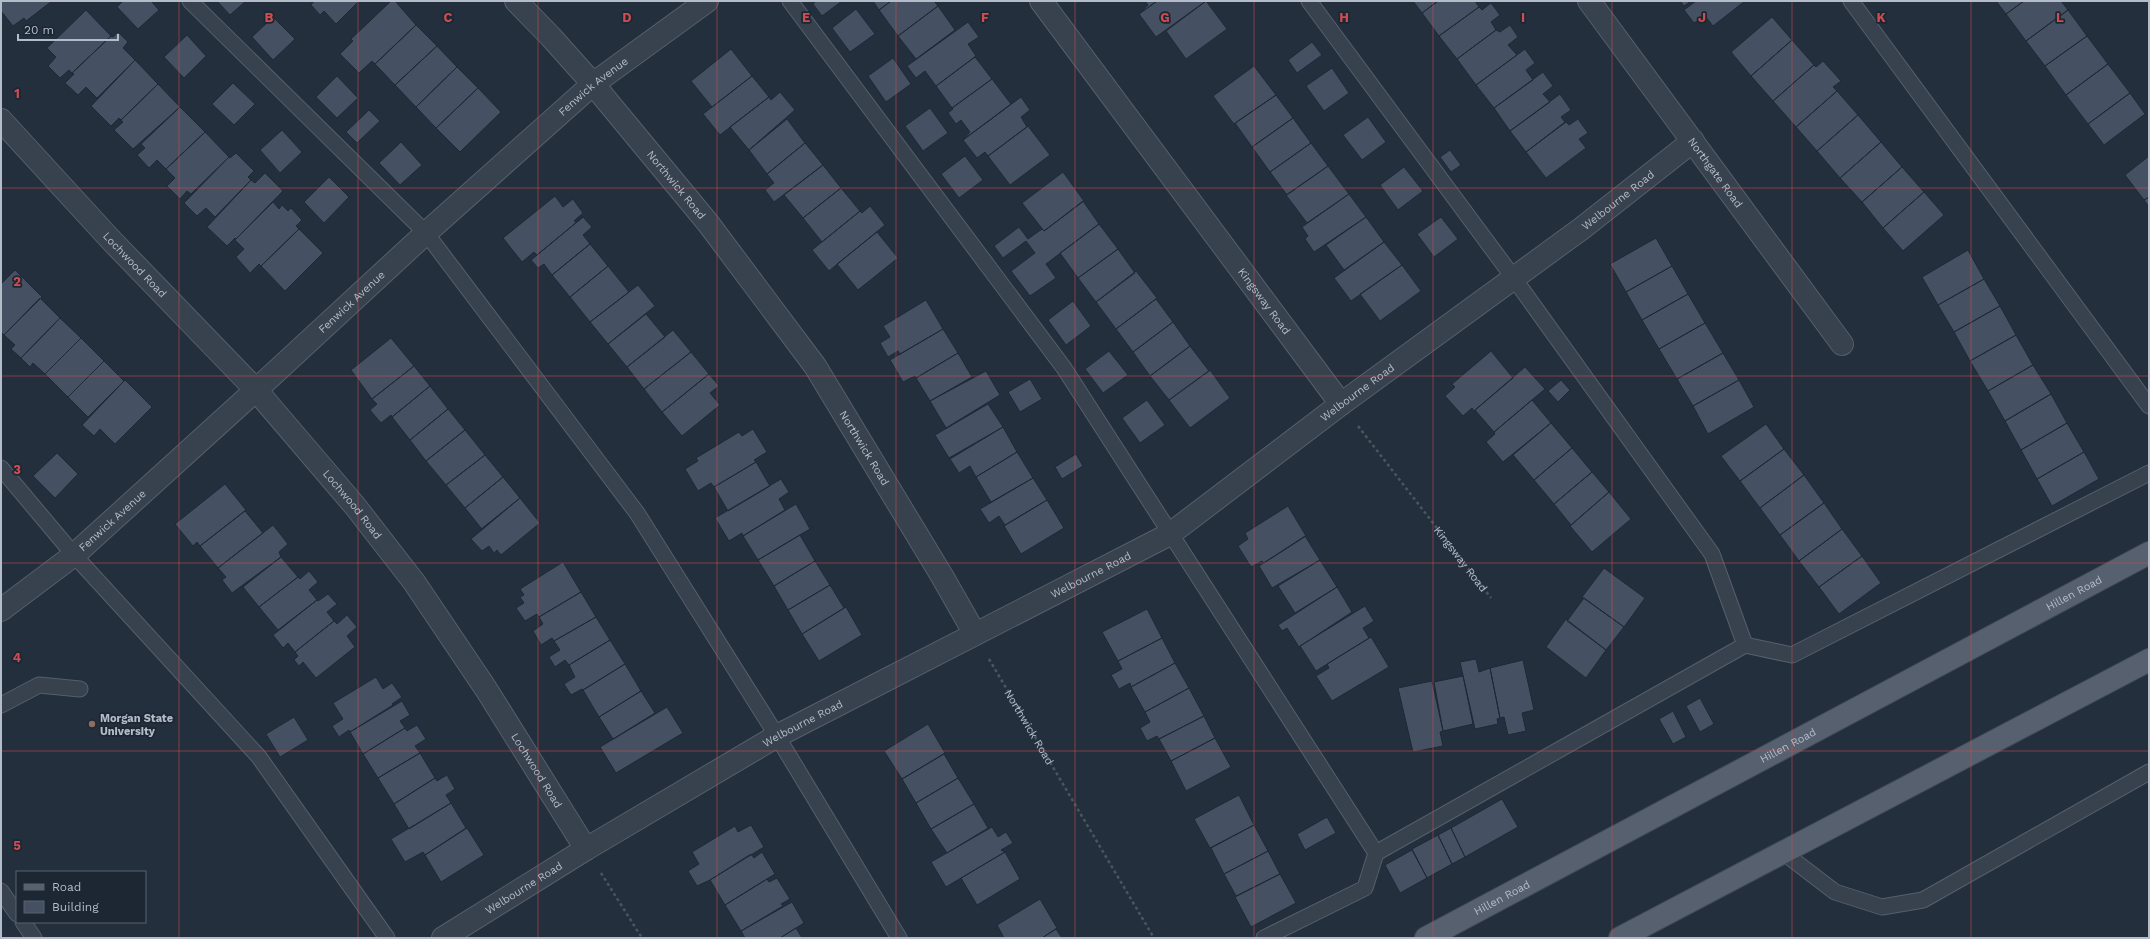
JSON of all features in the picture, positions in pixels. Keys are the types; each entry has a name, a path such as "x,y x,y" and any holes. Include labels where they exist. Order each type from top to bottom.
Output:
{"main road":[{"name":"Hillen Road","path":"1426,938 2149,553"},
{"path":"1620,938 2149,660"}],"street":[{"name":"Northwick Road","path":"516,1 593,84 708,223 815,366 942,576 975,634"},
{"name":"Fenwick Avenue","path":"1,610 74,555 426,233 593,84 707,1"},
{"name":"Kingsway Road","path":"1041,1 1341,404"},
{"name":"Northgate Road","path":"1589,1 1842,344"},
{"name":"Lochwood Road","path":"1,120 110,240 256,390 355,506 414,582 486,689 586,849"},
{"name":"Welbourne Road","path":"443,938 586,849 777,736 1170,534 1341,404 1513,277 1581,229 1693,141"}],"lane":[{"path":"190,1 426,233 637,513 777,736 899,938"},
{"path":"790,1 1064,368 1376,853"},
{"path":"1309,1 1513,277 1712,554 1745,645"},
{"path":"1851,1 2149,406"},
{"path":"1,468 74,555 259,757 387,938"},
{"path":"1264,938 1365,888 1376,853 1745,645 1792,655 2149,473"},
{"path":"1,705 39,685 80,689"},
{"path":"1784,853 1835,892 1882,908 1922,900 2149,772"},
{"path":"1,891 16,913"},
{"path":"24,923 34,938"}],"path":[{"name":"Kingsway Road","path":"1341,404 1492,598"},
{"name":"Northwick Road","path":"975,634 1154,938"},
{"path":"586,849 642,938"}],"building":[{"path":"1,1 52,1 26,21 24,18 13,26 1,11"},
{"path":"123,1 151,1 159,10 138,29 117,7"},
{"path":"217,1 246,1 230,15"},
{"path":"314,1 359,1 336,24 324,11 320,15 311,5"},
{"path":"391,1 395,1 416,25 375,64 372,61 359,73 340,54 353,41 351,39"},
{"path":"816,1 842,1 822,16 813,4"},
{"path":"873,1 891,1 879,10"},
{"path":"891,1 934,1 938,6 898,36 879,10"},
{"path":"1145,1 1157,1 1139,14 1148,5"},
{"path":"1157,1 1206,1 1156,37 1139,14"},
{"path":"1206,1 1227,29 1186,59 1166,31"},
{"path":"1413,1 1438,1 1422,13"},
{"path":"1438,1 1475,1 1479,7 1439,36 1422,13"},
{"path":"1680,1 1691,1 1684,6"},
{"path":"1696,1 1745,1 1713,26 1705,16 1694,23 1684,10"},
{"path":"1996,1 2024,1 2006,14"},
{"path":"2024,1 2061,1 2068,10 2026,41 2006,14"},
{"path":"1491,3 1500,15 1491,22 1496,30 1457,59 1439,36 1479,7 1482,10"},
{"path":"938,6 955,30 916,59 898,36"},
{"path":"856,9 875,34 850,52 832,28"},
{"path":"86,10 111,36 72,73 69,70 60,78 48,66 56,57 47,48"},
{"path":"2068,10 2087,36 2045,66 2026,41"},
{"path":"273,17 295,39 273,60 252,37"},
{"path":"1772,17 1792,40 1751,76 1731,52"},
{"path":"968,22 979,37 968,44 976,56 936,86 925,71 916,78 907,66"},
{"path":"416,25 437,46 395,85 375,64"},
{"path":"1510,25 1518,37 1508,45 1517,55 1476,85 1457,59 1496,30 1500,32"},
{"path":"118,32 128,42 123,48 135,60 97,98 86,87 78,95 65,83 74,74 72,73 111,36 113,37"},
{"path":"187,35 206,56 184,78 164,57"},
{"path":"2087,36 2108,64 2066,95 2045,66"},
{"path":"1792,40 1814,65 1773,101 1751,76"},
{"path":"1312,42 1322,55 1297,73 1288,60"},
{"path":"437,46 457,67 416,107 395,85"},
{"path":"731,49 752,76 712,107 691,81"},
{"path":"1525,49 1535,63 1526,70 1533,80 1494,108 1476,85"},
{"path":"975,57 992,79 952,108 936,86"},
{"path":"893,58 911,84 886,102 868,76"},
{"path":"135,60 158,84 121,120 119,118 111,126 91,106"},
{"path":"1823,61 1841,81 1833,87 1837,91 1796,127 1773,101 1814,65 1816,67"},
{"path":"2108,64 2130,93 2088,124 2066,95"},
{"path":"1254,66 1276,95 1234,124 1213,96"},
{"path":"457,67 478,88 436,128 416,107"},
{"path":"1332,68 1349,93 1324,111 1306,86"},
{"path":"1543,72 1553,86 1543,94 1550,102 1510,131 1494,108"},
{"path":"337,76 358,98 337,118 316,97"},
{"path":"752,76 769,97 720,135 703,114"},
{"path":"992,79 1011,104 963,140 970,132 961,120 956,124 948,113 953,109 952,108"},
{"path":"233,83 255,104 234,125 212,104"},
{"path":"158,84 180,107 133,149 114,130 123,122 121,120"},
{"path":"478,88 501,112 460,152 436,128"},
{"path":"1837,91 1858,115 1817,151 1796,127"},
{"path":"780,92 795,110 749,150 730,127 769,97 771,100"},
{"path":"2130,93 2145,114 2104,145 2088,124"},
{"path":"1560,94 1571,110 1561,117 1565,122 1526,152 1510,131"},
{"path":"1276,95 1293,118 1252,147 1235,123"},
{"path":"1021,97 1030,110 1021,117 1027,127 988,156 985,152 977,158 963,140"},
{"path":"180,107 205,132 166,169 157,160 149,168 137,155 145,148 141,144"},
{"path":"930,108 948,133 923,151 905,126"},
{"path":"369,110 380,121 357,143 346,132"},
{"path":"1858,115 1881,142 1840,178 1817,151"},
{"path":"1368,117 1386,142 1362,160 1343,135"},
{"path":"1293,118 1311,143 1270,172 1252,147"},
{"path":"787,119 805,143 767,174 749,150"},
{"path":"1578,119 1588,133 1579,139 1586,148 1546,178 1526,152 1566,122 1569,125"},
{"path":"1028,126 1050,155 1010,185 988,156"},
{"path":"282,130 302,152 280,173 260,150"},
{"path":"205,132 229,157 191,194 187,191 180,199 167,186 175,178 166,169"},
{"path":"401,142 422,165 400,185 379,163"},
{"path":"1881,142 1902,167 1862,202 1840,178"},
{"path":"805,143 823,165 774,202 765,190 774,183 767,174"},
{"path":"1311,143 1328,166 1287,195 1270,172"},
{"path":"1450,150 1461,165 1451,172 1440,157"},
{"path":"236,153 254,171 248,177 251,180 215,217 206,208 197,216 184,203 229,157 230,158"},
{"path":"965,156 983,180 959,198 941,174"},
{"path":"2149,156 2149,197 2144,200 2125,175"},
{"path":"823,165 841,188 803,218 784,195"},
{"path":"1328,166 1349,194 1307,223 1286,195"},
{"path":"1404,167 1423,191 1398,210 1380,185"},
{"path":"1902,167 1924,192 1883,228 1862,202"},
{"path":"1063,172 1084,201 1044,231 1022,203"},
{"path":"265,173 283,191 236,239 235,238 227,246 207,227 251,180 255,183"},
{"path":"329,177 349,197 324,223 304,202"},
{"path":"841,188 860,211 822,242 803,218"},
{"path":"1924,192 1944,215 1903,251 1883,228"},
{"path":"1349,194 1366,217 1314,252 1305,239 1308,236 1302,227"},
{"path":"555,196 563,207 573,199 583,213 574,221 576,222 583,217 537,255 534,252 522,262 503,238"},
{"path":"2149,197 2149,207 2144,200"},
{"path":"1083,201 1099,224 1046,264 1056,278 1030,296 1011,271 1035,253 1026,241 1003,258 994,246 1019,227 1028,239 1042,229 1044,231"},
{"path":"273,202 279,209 282,205 288,211 291,208 302,220 296,226 299,229 261,266 259,264 250,273 236,257 244,249 235,240"},
{"path":"870,206 885,225 829,271 812,250 860,211 862,213"},
{"path":"583,217 592,227 583,235 590,244 552,275 544,264 538,268 531,260"},
{"path":"1366,217 1384,242 1344,270 1326,245"},
{"path":"1441,217 1458,239 1434,257 1417,234"},
{"path":"1099,224 1118,249 1078,278 1060,253"},
{"path":"299,229 323,253 285,291 261,266"},
{"path":"877,232 898,258 858,290 837,264"},
{"path":"1656,238 1672,266 1626,292 1610,264"},
{"path":"1384,242 1402,265 1351,301 1334,278"},
{"path":"590,244 608,266 570,297 552,275"},
{"path":"1118,249 1135,273 1096,302 1078,278"},
{"path":"1968,250 1984,279 1938,305 1922,277"},
{"path":"1402,265 1421,291 1380,321 1360,294"},
{"path":"608,266 629,292 590,322 570,297"},
{"path":"1672,266 1688,294 1642,320 1626,292"},
{"path":"15,270 42,297 4,335 1,332 1,284"},
{"path":"1136,271 1157,298 1116,329 1096,302"},
{"path":"1984,279 2000,306 1954,332 1938,305"},
{"path":"638,285 655,306 608,344 590,322"},
{"path":"1688,294 1705,323 1659,349 1642,320"},
{"path":"40,298 60,318 21,358 11,349 15,345 4,335"},
{"path":"1156,299 1173,322 1133,352 1116,329"},
{"path":"926,300 943,329 900,354 898,351 888,357 880,343 890,337 883,326"},
{"path":"1073,301 1091,326 1066,345 1048,320"},
{"path":"2000,306 2016,335 1970,361 1954,332"},
{"path":"646,314 665,337 627,367 608,344"},
{"path":"60,318 81,338 45,374 33,363 30,367 21,358"},
{"path":"1173,322 1190,346 1150,376 1133,352"},
{"path":"1705,323 1723,353 1677,379 1659,349"},
{"path":"943,329 958,353 916,378 915,376 903,382 890,360"},
{"path":"673,330 691,352 644,389 627,367"},
{"path":"2016,335 2033,365 1988,391 1970,361"},
{"path":"81,338 104,361 68,397 45,374"},
{"path":"391,338 414,366 372,399 351,370"},
{"path":"1190,346 1209,371 1169,400 1150,376"},
{"path":"1109,351 1128,375 1103,393 1085,369"},
{"path":"1491,351 1513,378 1474,411 1472,408 1463,416 1445,396 1455,387 1452,384"},
{"path":"691,352 709,374 662,412 644,389"},
{"path":"958,353 972,377 930,401 916,378"},
{"path":"1723,353 1739,380 1693,406 1677,379"},
{"path":"104,361 124,381 88,417 68,397"},
{"path":"2033,365 2051,394 2005,421 1988,391"},
{"path":"414,366 430,386 392,417 391,415 381,423 370,410 377,404 372,399"},
{"path":"1525,367 1545,389 1494,432 1475,410"},
{"path":"1210,370 1230,398 1190,428 1169,400"},
{"path":"986,371 1000,395 946,428 930,401"},
{"path":"709,374 719,386 710,393 720,405 682,436 662,412"},
{"path":"1030,379 1042,399 1020,412 1008,392"},
{"path":"125,380 152,407 115,444 100,429 94,436 82,425"},
{"path":"1561,380 1570,390 1558,402 1548,391"},
{"path":"1739,380 1754,407 1708,434 1693,406"},
{"path":"430,386 448,409 410,440 392,417"},
{"path":"2051,394 2067,423 2021,450 2005,421"},
{"path":"1147,400 1165,425 1140,443 1122,418"},
{"path":"1532,400 1551,423 1503,462 1486,442 1495,434 1494,432"},
{"path":"988,404 1003,427 949,458 935,435"},
{"path":"448,409 465,430 426,461 410,440"},
{"path":"1551,423 1572,448 1534,480 1513,455"},
{"path":"2067,423 2084,452 2037,479 2021,450"},
{"path":"1766,424 1784,449 1740,481 1721,456"},
{"path":"1003,427 1017,452 976,477 970,466 959,473 950,459"},
{"path":"753,429 767,452 754,460 756,462 714,487 711,483 698,491 685,469 698,461 696,458 739,432 742,436"},
{"path":"465,430 485,455 446,485 426,461"},
{"path":"1572,448 1592,472 1554,504 1534,480"},
{"path":"1784,449 1804,475 1760,508 1740,481"},
{"path":"1017,452 1033,478 991,502 976,477"},
{"path":"2084,452 2099,479 2052,506 2037,479"},
{"path":"57,453 78,474 55,498 33,476"},
{"path":"1076,454 1083,466 1062,479 1055,467"},
{"path":"485,455 503,477 465,508 446,485"},
{"path":"756,462 770,486 728,511 714,487"},
{"path":"1592,472 1609,492 1571,525 1554,504"},
{"path":"1804,475 1824,503 1780,535 1760,508"},
{"path":"503,477 520,498 480,530 481,528 465,508"},
{"path":"1033,478 1047,500 1005,525 999,516 989,523 980,509"},
{"path":"781,479 789,492 779,499 785,510 743,536 742,533 729,541 715,518"},
{"path":"225,484 246,510 200,546 197,542 193,546 175,524"},
{"path":"1609,492 1631,519 1592,552 1570,526"},
{"path":"520,498 540,523 501,555 497,550 494,553 489,546 482,551 471,539"},
{"path":"1047,500 1064,528 1021,554 1004,526"},
{"path":"1824,503 1842,529 1799,561 1780,535"},
{"path":"796,504 810,529 758,560 743,536"},
{"path":"1288,506 1306,536 1264,563 1262,561 1251,567 1238,546 1248,539 1245,533"},
{"path":"245,511 263,533 218,568 200,546"},
{"path":"273,525 288,544 279,552 281,557 232,593 222,580 226,577 218,568"},
{"path":"1842,529 1862,556 1819,587 1799,561"},
{"path":"800,535 815,561 774,586 758,560"},
{"path":"1305,536 1320,560 1272,588 1259,566"},
{"path":"1862,556 1881,583 1839,614 1819,587"},
{"path":"281,557 298,577 259,607 243,587"},
{"path":"1320,560 1337,587 1295,613 1278,586"},
{"path":"815,561 830,585 788,610 774,586"},
{"path":"563,562 581,592 539,617 537,614 525,621 516,608 524,603 520,597 524,595 520,589"},
{"path":"1604,568 1645,598 1624,627 1582,597"},
{"path":"309,571 318,582 309,590 317,600 278,630 259,607 298,577 300,579"},
{"path":"830,585 844,608 802,634 788,610"},
{"path":"1337,587 1352,612 1299,647 1287,628 1282,631 1278,625"},
{"path":"581,592 596,617 554,641 552,638 541,645 533,631 543,624 539,617"},
{"path":"328,594 337,604 327,612 334,621 295,652 288,643 283,648 273,635 317,600 318,601"},
{"path":"1584,598 1624,627 1606,650 1567,621"},
{"path":"1365,606 1374,621 1363,628 1369,638 1316,671 1300,646"},
{"path":"846,607 862,635 819,661 802,634"},
{"path":"1147,609 1162,638 1118,661 1102,632"},
{"path":"347,615 357,627 347,636 355,647 316,678 303,662 299,666 294,660 298,656 295,652 334,621 337,624"},
{"path":"596,617 610,640 569,665 565,660 555,667 549,657 560,650 554,641"},
{"path":"1566,619 1606,650 1586,678 1546,647"},
{"path":"1371,637 1389,667 1332,701 1316,676 1329,668 1327,664"},
{"path":"1162,638 1175,663 1131,687 1130,683 1119,689 1111,675 1122,669 1118,661"},
{"path":"610,640 625,664 583,690 582,689 571,695 564,684 575,677 569,665"},
{"path":"1476,659 1479,672 1490,668 1500,718 1497,719 1498,724 1475,729 1460,662"},
{"path":"1523,660 1534,710 1522,713 1526,731 1508,735 1504,717 1500,718 1490,668"},
{"path":"1175,663 1189,688 1145,712 1131,687"},
{"path":"625,664 641,691 599,717 583,690"},
{"path":"1463,676 1473,724 1443,731 1434,682"},
{"path":"376,677 383,689 392,683 402,697 392,704 393,705 350,732 349,730 339,737 332,726 343,719 333,703"},
{"path":"1432,681 1443,731 1440,732 1443,746 1413,752 1398,688"},
{"path":"1189,688 1204,716 1159,739 1157,736 1147,741 1140,728 1150,722 1145,712"},
{"path":"641,691 655,713 613,739 599,717"},
{"path":"1700,698 1714,724 1700,732 1686,706"},
{"path":"402,701 410,715 400,721 405,728 363,754 350,732"},
{"path":"667,707 683,733 616,773 600,747"},
{"path":"1673,711 1686,737 1673,744 1659,719"},
{"path":"1204,716 1215,738 1171,761 1159,739"},
{"path":"294,717 308,740 280,757 266,734"},
{"path":"928,724 945,753 902,779 884,751"},
{"path":"417,725 426,739 415,746 420,753 378,778 363,754 405,728 407,731"},
{"path":"1215,738 1231,767 1186,791 1171,761"},
{"path":"420,753 435,778 394,804 378,778"},
{"path":"944,754 958,778 916,803 902,779"},
{"path":"447,775 455,789 446,795 451,803 409,829 394,804 435,778 437,781"},
{"path":"958,778 974,804 931,829 916,803"},
{"path":"1239,795 1254,825 1210,848 1194,819"},
{"path":"1502,799 1518,827 1465,857 1451,828"},
{"path":"451,803 466,828 425,855 423,852 405,862 391,839"},
{"path":"974,804 988,828 947,853 931,829"},
{"path":"1327,817 1336,833 1305,850 1297,834"},
{"path":"751,825 764,847 710,880 697,886 688,871 699,864 692,852 735,826 738,832"},
{"path":"1254,825 1268,851 1224,874 1211,848"},
{"path":"992,827 998,837 1006,832 1013,843 1001,850 1005,852 946,887 931,862"},
{"path":"467,828 484,855 441,882 425,855"},
{"path":"1451,828 1465,857 1452,864 1438,835"},
{"path":"1438,835 1452,864 1427,878 1412,849"},
{"path":"1412,850 1427,878 1400,893 1385,865"},
{"path":"1268,851 1280,874 1236,896 1224,874"},
{"path":"762,852 775,874 725,905 710,880 751,854 754,858"},
{"path":"1005,852 1020,879 977,905 961,878"},
{"path":"1280,874 1296,903 1251,927 1235,897"},
{"path":"777,878 790,899 781,904 783,906 741,931 725,905 767,879 769,882"},
{"path":"1040,899 1057,928 1042,938 1004,938 997,925"},
{"path":"792,902 804,923 780,938 745,938 741,931"},
{"path":"796,928 802,938 780,938"},
{"path":"1056,929 1062,938 1042,938"}],"place":[{"name":"Morgan State University","path":"92,724"}]}
